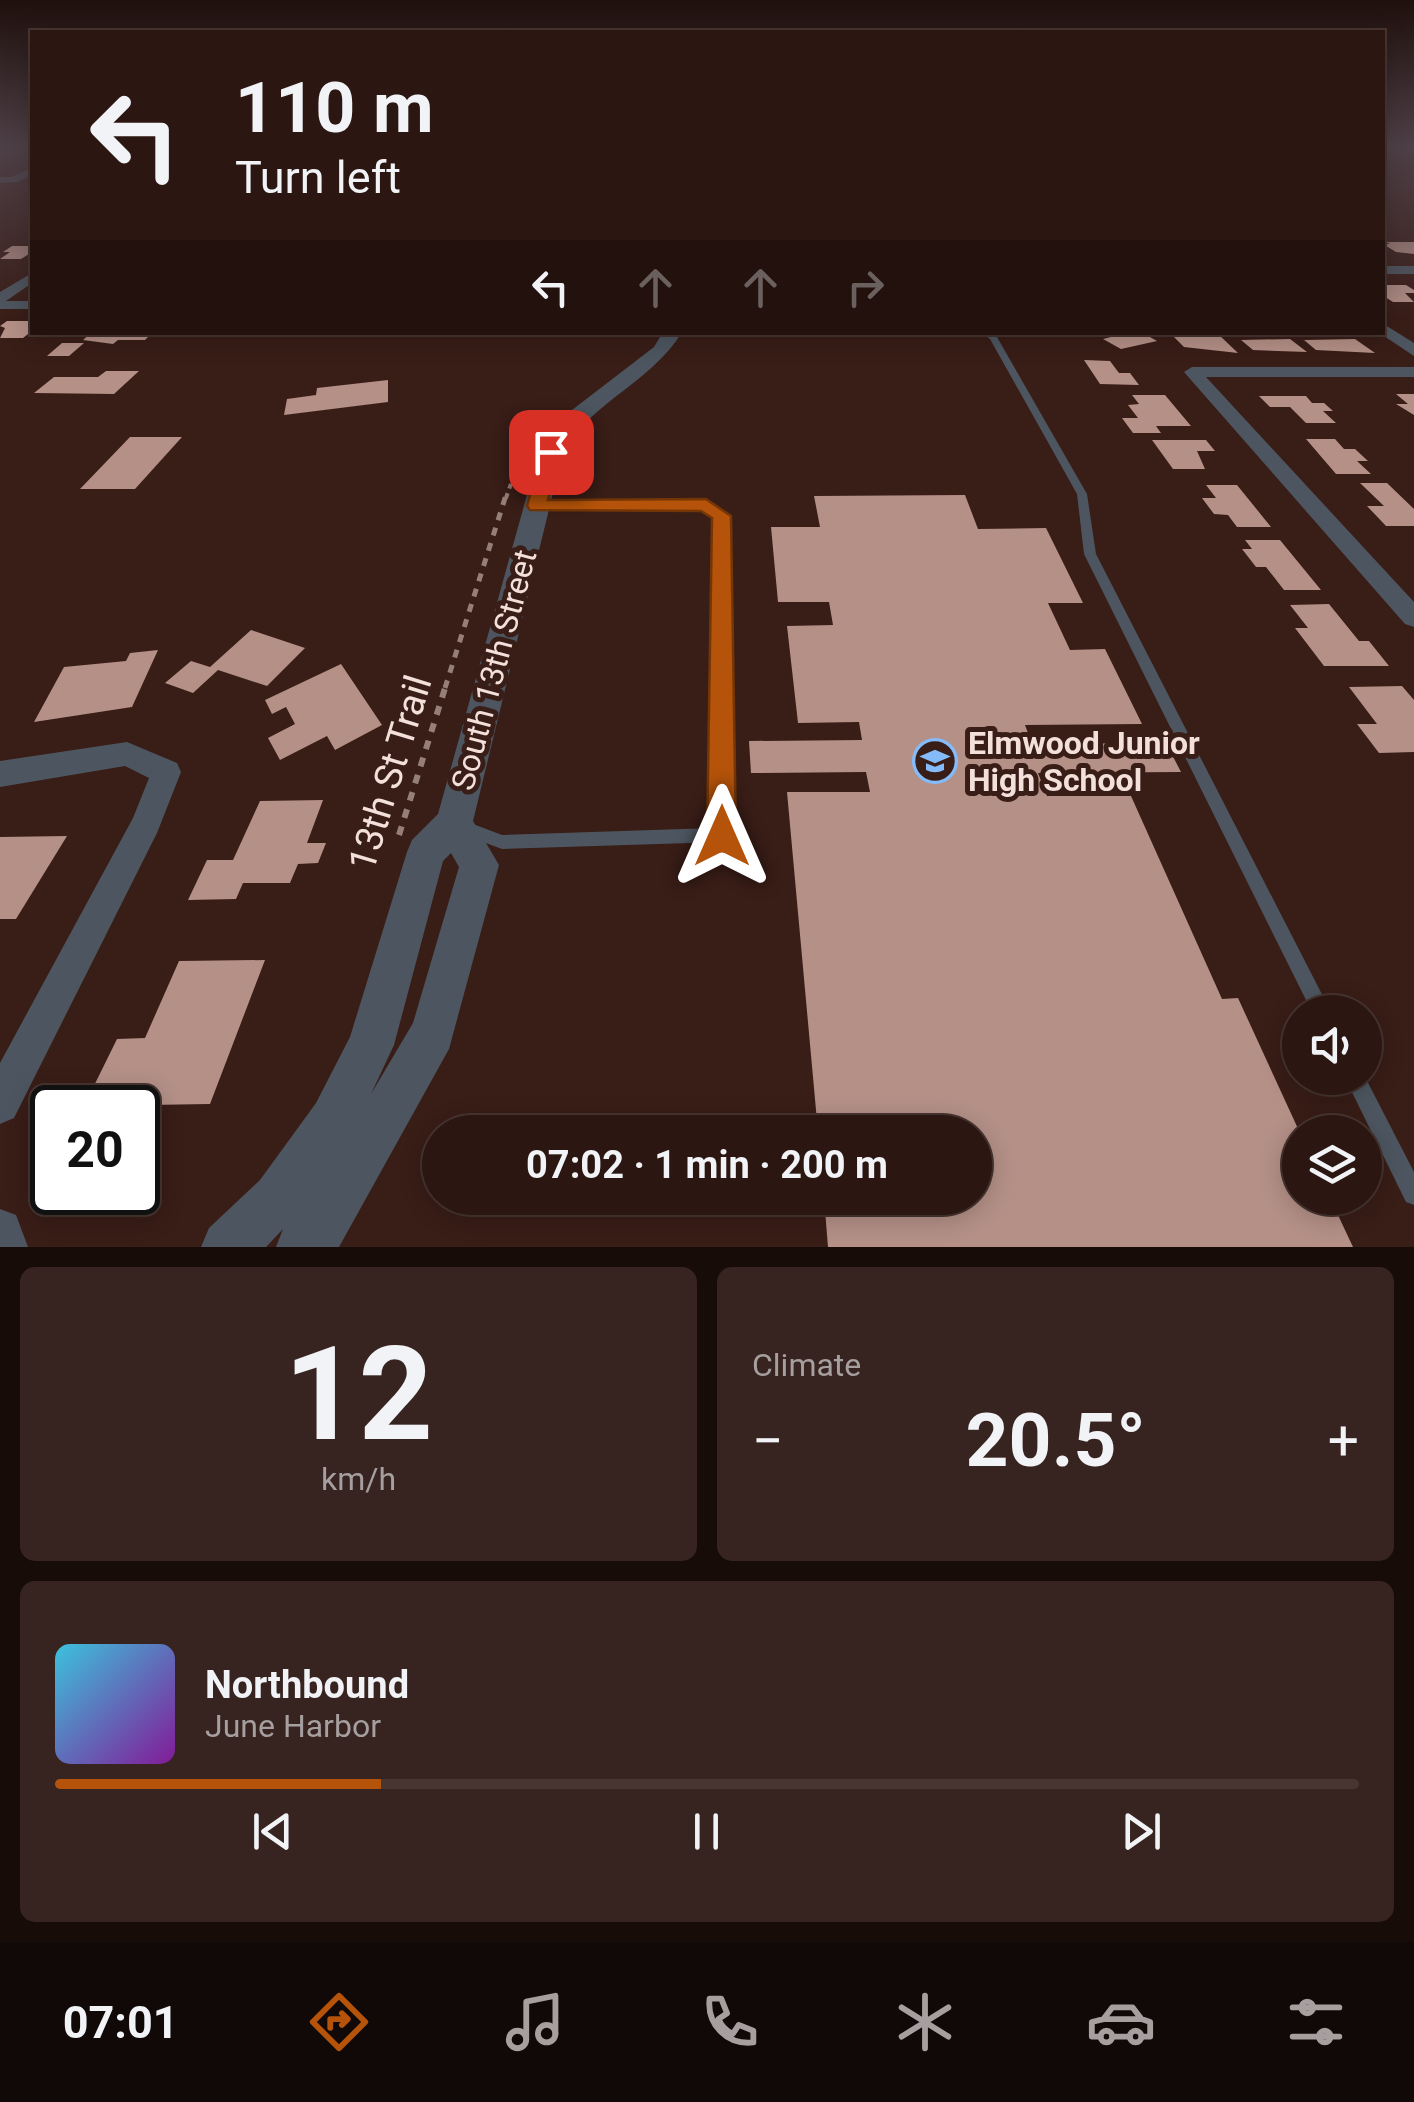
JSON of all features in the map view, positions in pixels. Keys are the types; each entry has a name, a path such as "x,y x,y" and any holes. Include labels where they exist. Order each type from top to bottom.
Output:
{"street":[{"path":"1385,269 1414,270"},
{"path":"0,302 30,279"},
{"path":"0,302 30,305"},
{"path":"1385,330 1414,351"},
{"name":"South 13th Street","path":"228,1247 278,1198 333,1120 372,1044 426,852 454,823 551,452 567,425 647,363 670,335"},
{"path":"1414,372 1192,372 1414,618"},
{"path":"0,774 127,754 166,772 146,823 0,1104"},
{"name":"South 13th Street","path":"454,823 491,853"},
{"path":"303,1247 325,1223 433,1033 491,853"},
{"path":"0,1231 6,1247"}],"lane":[{"path":"989,335 1082,494 1090,554 1313,995"},
{"path":"491,853 722,836 722,516 706,505 536,506"},
{"path":"1364,1095 1414,1194"}],"path":[{"name":"13th St Trail","path":"395,849 516,468 524,446 547,415"}],"building":[{"path":"1386,242 1414,242 1414,254 1396,252 1385,245 1390,244"},
{"path":"12,246 30,246 30,253 21,259 0,259 10,252 3,252"},
{"path":"1385,285 1406,285 1414,290 1405,293 1414,302 1393,302 1385,297"},
{"path":"7,321 30,321 30,333 23,338 0,338 5,328 0,326"},
{"path":"89,335 150,335 145,340 118,340 113,344 83,340"},
{"path":"1146,335 1157,341 1121,349 1103,339"},
{"path":"1219,335 1238,353 1184,347 1174,337"},
{"path":"1290,339 1307,352 1253,350 1241,340"},
{"path":"1355,339 1375,353 1316,350 1304,340"},
{"path":"62,343 84,343 69,356 47,356"},
{"path":"1084,360 1110,361 1119,373 1130,373 1139,385 1100,384"},
{"path":"106,371 139,371 114,394 34,393 54,377 98,377"},
{"path":"388,380 388,402 284,415 287,399 316,395 317,388"},
{"path":"1396,394 1414,394 1414,415 1396,404 1408,404"},
{"path":"1132,395 1165,395 1191,426 1156,426 1161,433 1133,433 1122,418 1138,418 1128,405 1139,404"},
{"path":"1259,396 1306,396 1312,403 1324,403 1333,411 1323,411 1336,423 1306,423 1290,407 1270,407"},
{"path":"130,437 182,437 135,489 80,489"},
{"path":"1306,439 1335,439 1344,449 1355,449 1368,461 1357,461 1371,474 1336,474"},
{"path":"1152,440 1206,440 1215,451 1197,451 1205,469 1173,469"},
{"path":"1360,483 1387,483 1414,509 1414,526 1386,526 1367,506 1384,506"},
{"path":"1206,485 1237,485 1271,527 1237,527 1228,515 1214,514 1202,498 1216,498"},
{"path":"965,495 978,529 1046,528 1083,603 1048,603 1070,650 1105,649 1142,724 1025,725 1032,744 1166,743 1181,772 1038,773 1047,796 1131,796 1222,999 1238,998 1292,1115 1282,1115 1282,1215 1338,1215 1353,1247 828,1247 825,1215 992,1215 992,1115 816,1115 787,792 870,792 866,772 751,773 749,741 862,740 859,722 798,723 787,626 833,625 829,602 778,602 771,527 820,527 814,496"},
{"path":"1245,540 1280,540 1321,590 1284,590 1266,567 1256,567 1242,549 1252,549"},
{"path":"1329,604 1359,641 1369,641 1389,666 1324,666 1295,628 1308,628 1290,605"},
{"path":"251,630 305,648 267,686 218,670 193,693 165,683 191,661 210,667"},
{"path":"158,650 132,707 34,722 64,667 126,661 130,653"},
{"path":"341,664 382,725 335,750 327,736 280,760 268,738 295,724 286,707 272,714 265,700"},
{"path":"1402,686 1414,700 1414,752 1379,753 1357,724 1377,724 1349,687"},
{"path":"323,800 307,843 326,843 318,863 298,864 290,883 243,883 236,899 188,900 207,860 233,860 260,801"},
{"path":"67,836 16,919 0,919 0,837"},
{"path":"265,960 210,1104 160,1105 160,1085 94,1085 117,1039 145,1038 179,961"}],"place":[{"name":"Elmwood Junior High School","path":"935,761"}],"route":[{"path":"551,452 536,506 706,505 722,516 722,836"}]}
